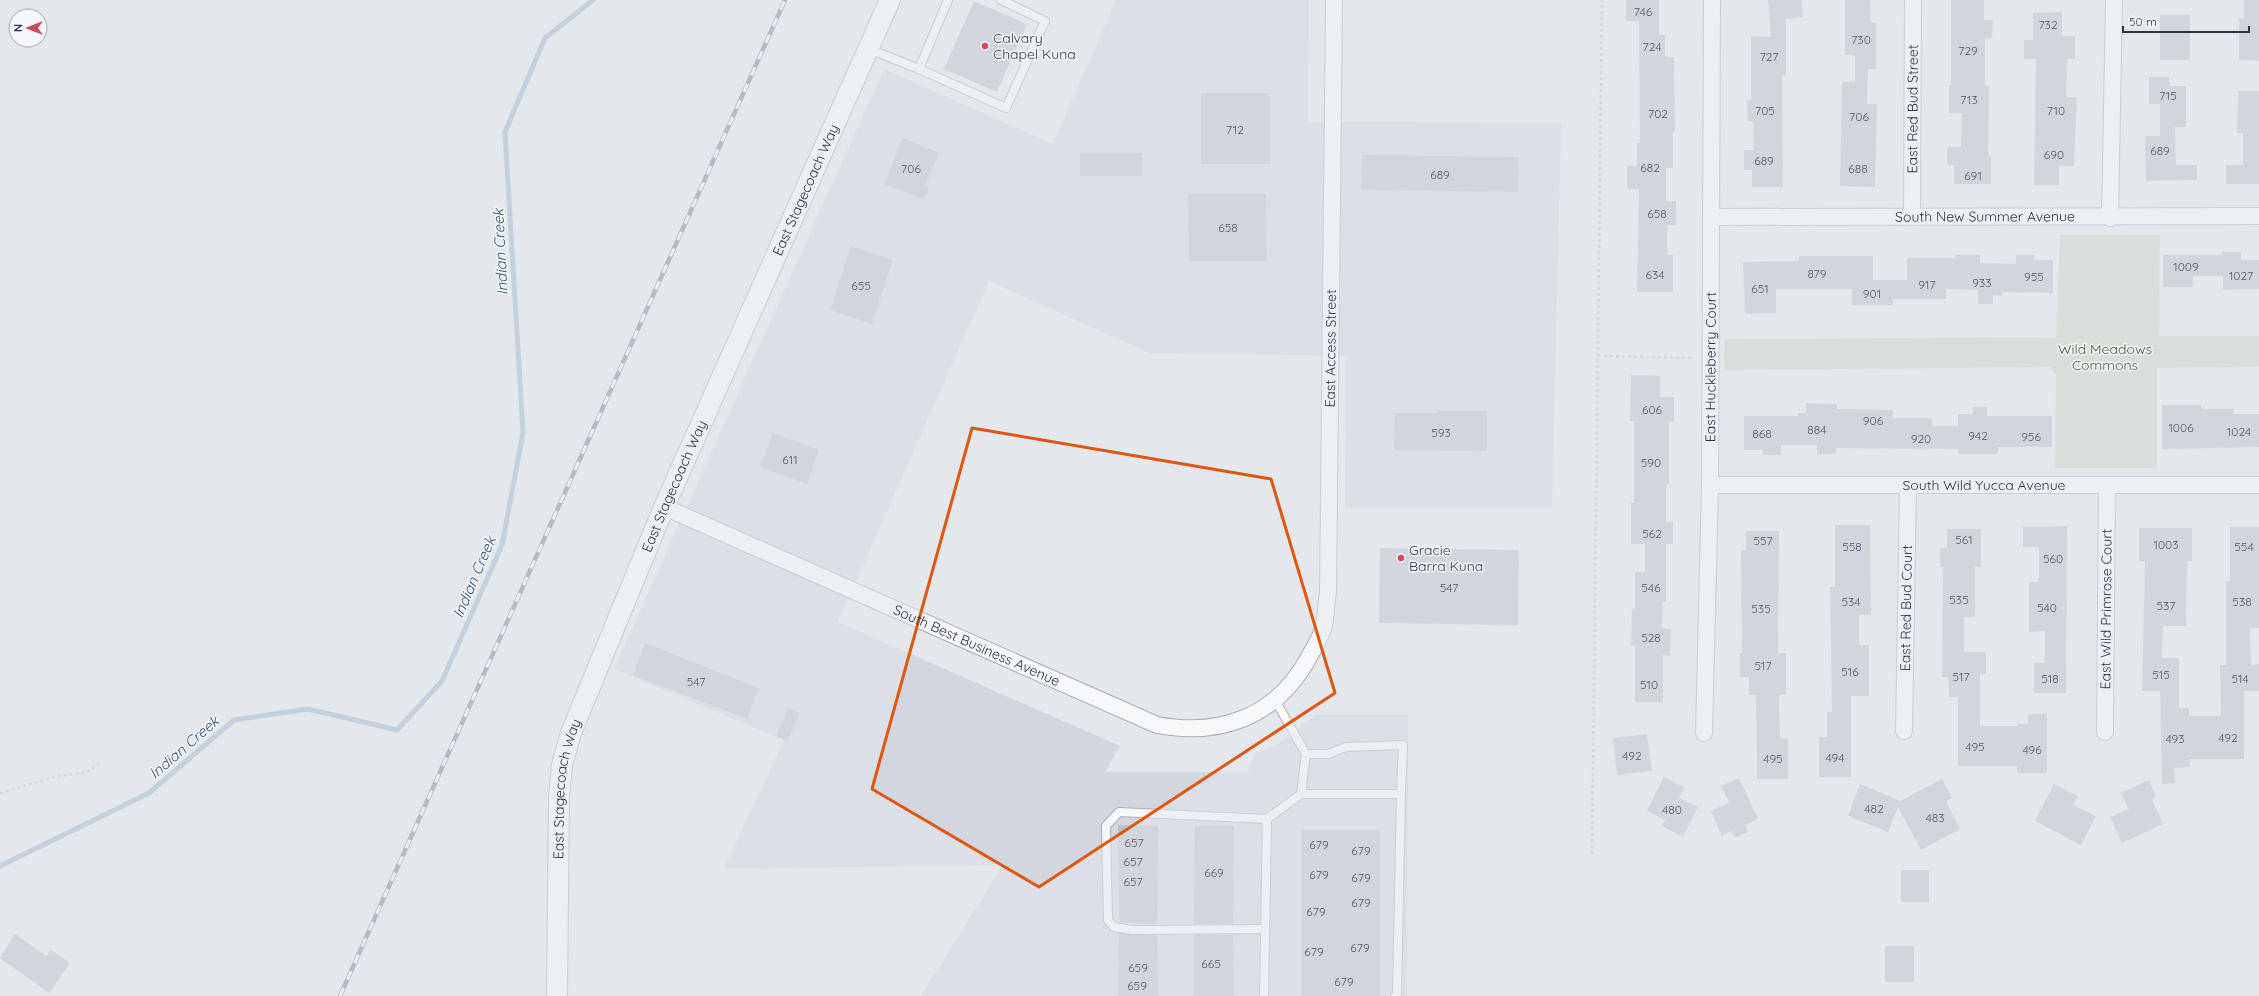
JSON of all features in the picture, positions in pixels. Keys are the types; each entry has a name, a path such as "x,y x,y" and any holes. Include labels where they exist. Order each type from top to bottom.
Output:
{"street":[{"name":"East Stagecoach Way","path":"557,996 559,797 562,765 571,733 664,507 890,0"},
{"name":"East Access Street","path":"1290,686 1302,670 1324,627 1328,593 1334,0"},
{"name":"East Huckleberry Court","path":"1704,733 1710,485 1712,0"},
{"name":"East Red Bud Street","path":"1912,217 1913,0"},
{"path":"2110,218 2114,0"},
{"name":"South New Summer Avenue","path":"1711,217 2110,218 2259,216"},
{"name":"South Wild Yucca Avenue","path":"1710,485 2259,485"},
{"name":"East Wild Primrose Court","path":"2105,732 2107,485"},
{"name":"East Red Bud Court","path":"1904,731 1908,486"},
{"name":"South Best Business Avenue","path":"664,507 1157,725 1178,729 1219,727 1258,712 1275,700 1290,686"}],"lane":[{"path":"919,69 948,0"},
{"path":"868,48 1006,108 1045,21 1001,0"},
{"path":"1275,700 1306,754 1302,794"},
{"path":"1306,754 1328,754 1346,748 1402,745 1397,994 1395,996"},
{"path":"1265,929 1132,930 1114,927 1108,920 1106,826 1119,812 1267,819 1302,794 1401,794"},
{"path":"1264,996 1267,819"}],"path":[{"path":"1592,854 1602,0"},
{"path":"1598,356 1694,358"},
{"path":"0,793 58,776 85,773 99,764"}],"highlighted area":[{"path":"972,428 1271,479 1335,693 1039,887 872,789"}],"shaded area":[{"path":"1116,0 1309,0 1308,122 1561,123 1552,508 1345,508 1346,356 1149,353 989,281 838,622 1120,746 1105,772 1248,772 1255,753 1277,745 1315,715 1408,715 1407,996 921,996 1003,865 724,869 784,740 614,669 884,69 1053,144"}],"green space":[{"name":"Wild Meadows Commons","path":"2060,235 2160,235 2159,336 2259,336 2259,367 2157,368 2157,468 2055,468 2056,376 2050,367 1724,370 1725,339 2056,337"}],"building":[{"path":"1626,0 1659,0 1659,35 1665,35 1665,57 1674,57 1675,132 1673,132 1673,168 1666,168 1666,201 1676,201 1676,225 1667,225 1667,255 1673,255 1673,292 1637,292 1639,189 1627,189 1627,166 1637,166 1637,143 1640,143 1639,21 1626,21"},
{"path":"1768,0 1802,0 1803,17 1786,19 1786,76 1782,75 1783,187 1752,187 1752,170 1744,170 1744,150 1754,150 1753,121 1748,121 1747,100 1751,100 1751,36 1771,37"},
{"path":"1845,0 1870,0 1871,23 1876,23 1876,69 1868,69 1867,104 1877,104 1875,187 1840,186 1842,82 1855,82 1855,55 1845,55"},
{"path":"1951,0 1984,0 1984,20 1993,20 1992,38 1985,38 1985,86 1989,86 1988,156 1991,156 1991,184 1954,184 1954,165 1947,165 1947,147 1961,147 1962,113 1949,113 1949,85 1951,85"},
{"path":"2244,0 2259,0 2259,61 2239,60 2239,17 2244,18"},
{"name":"Calvary Chapel Kuna","path":"974,1 1027,24 997,92 944,69"},
{"path":"2062,12 2062,36 2075,36 2075,59 2067,59 2066,97 2077,97 2074,166 2059,166 2059,185 2034,185 2036,59 2024,59 2024,40 2033,40 2033,13"},
{"path":"2160,15 2190,15 2190,60 2160,60"},
{"path":"2149,77 2169,77 2169,86 2186,86 2186,127 2175,127 2176,165 2197,165 2197,180 2146,181 2145,136 2160,136 2160,104 2149,104"},
{"path":"2238,91 2259,91 2259,184 2226,184 2226,165 2243,165 2243,133 2237,133"},
{"path":"1201,93 1270,93 1270,164 1201,164"},
{"path":"903,138 939,153 925,186 929,188 924,200 884,184"},
{"path":"1080,153 1142,153 1142,176 1080,176"},
{"path":"1362,155 1519,157 1518,192 1361,190"},
{"path":"1188,194 1266,194 1267,261 1189,261"},
{"path":"851,246 893,260 872,324 830,310"},
{"path":"2222,252 2241,252 2241,260 2259,260 2259,289 2223,290 2223,276 2193,276 2193,287 2163,287 2163,255 2222,255"},
{"path":"1955,255 1980,255 1980,263 2016,264 2016,255 2034,255 2034,260 2053,260 2053,293 2002,292 2002,296 1993,295 1993,304 1978,304 1978,290 1946,289 1946,299 1893,299 1893,305 1852,305 1852,289 1776,289 1776,313 1745,314 1743,262 1799,261 1799,256 1873,256 1873,280 1907,280 1907,258 1955,258"},
{"path":"1631,375 1660,376 1660,397 1674,397 1674,422 1669,422 1669,484 1666,484 1666,522 1673,522 1673,544 1666,544 1666,602 1663,602 1662,628 1671,629 1670,656 1663,655 1663,702 1635,702 1635,646 1631,646 1632,608 1635,609 1635,572 1645,572 1645,544 1631,544 1631,503 1634,503 1634,421 1630,421"},
{"path":"1806,403 1837,404 1837,409 1893,410 1893,418 1932,418 1932,426 1958,426 1958,414 1973,414 1973,407 1987,407 1987,416 2052,416 2052,447 1998,447 1998,454 1959,454 1959,449 1836,448 1836,454 1817,454 1817,445 1781,445 1781,455 1763,455 1763,450 1744,450 1744,416 1798,416 1798,413 1806,413"},
{"path":"2162,405 2201,405 2201,409 2233,409 2233,414 2259,414 2259,447 2162,449"},
{"path":"1438,411 1487,411 1487,451 1394,450 1395,413 1438,413"},
{"path":"773,433 819,450 807,484 760,467"},
{"path":"1835,525 1870,525 1871,615 1859,615 1859,645 1869,645 1869,696 1851,696 1851,777 1819,777 1819,737 1827,737 1827,712 1832,712 1830,587 1835,587"},
{"path":"2067,526 2066,693 2034,693 2034,663 2045,663 2045,631 2029,632 2029,582 2039,582 2039,547 2023,547 2023,527"},
{"path":"2230,527 2259,527 2259,628 2250,628 2251,665 2259,664 2259,691 2244,691 2244,759 2190,759 2190,767 2174,768 2175,783 2162,784 2160,691 2142,691 2145,561 2139,561 2139,528 2192,528 2192,561 2187,561 2186,626 2163,626 2162,658 2179,658 2179,708 2189,708 2189,716 2221,716 2220,665 2226,665 2226,581 2230,581"},
{"path":"1947,529 1981,529 1981,567 1975,567 1975,617 1964,617 1964,652 1986,652 1986,674 1980,674 1980,726 2017,726 2017,724 2028,724 2028,714 2047,714 2047,773 2017,773 2017,766 1958,766 1958,697 1949,697 1948,677 1942,677 1943,567 1940,567 1940,548 1947,548"},
{"path":"1746,531 1779,531 1778,653 1786,653 1786,694 1779,695 1780,738 1788,738 1788,779 1757,779 1756,695 1749,695 1749,677 1740,677 1740,653 1742,653 1741,550 1746,550"},
{"path":"1380,548 1519,550 1518,625 1379,623"},
{"path":"645,643 759,688 747,719 633,675"},
{"path":"788,708 800,713 788,741 776,736"},
{"path":"1647,734 1652,771 1617,775 1613,738"},
{"path":"1664,777 1684,787 1679,798 1698,807 1683,837 1662,826 1665,820 1647,811"},
{"path":"1739,778 1758,819 1745,825 1748,832 1735,838 1732,831 1722,836 1711,811 1729,803 1721,786"},
{"path":"1942,779 1952,798 1946,801 1960,829 1921,850 1898,807 1888,832 1848,816 1860,784 1900,801"},
{"path":"2149,780 2156,797 2152,799 2163,824 2122,843 2110,817 2129,809 2121,793"},
{"path":"2054,784 2078,796 2073,805 2096,816 2081,845 2035,821"},
{"path":"1118,825 1158,826 1157,924 1119,922"},
{"path":"1195,826 1234,826 1233,924 1194,924"},
{"path":"1301,830 1380,830 1380,996 1301,996"},
{"path":"1901,870 1929,870 1929,902 1901,902"},
{"path":"1119,933 1157,935 1158,996 1118,996"},
{"path":"15,934 46,956 51,950 70,963 49,993 0,958"},
{"path":"1194,935 1233,935 1234,996 1194,996"},
{"path":"1885,946 1914,946 1914,982 1885,982"}],"waterway":[{"name":"Indian Creek","path":"0,866 149,793 234,720 308,709 397,730 442,681 502,545 523,433 505,132 545,38 593,0"}],"railway":[{"path":"340,996 785,0"}],"place":[{"name":"Calvary Chapel Kuna","path":"985,46"},
{"name":"Gracie Barra Kuna","path":"1401,558"}]}
